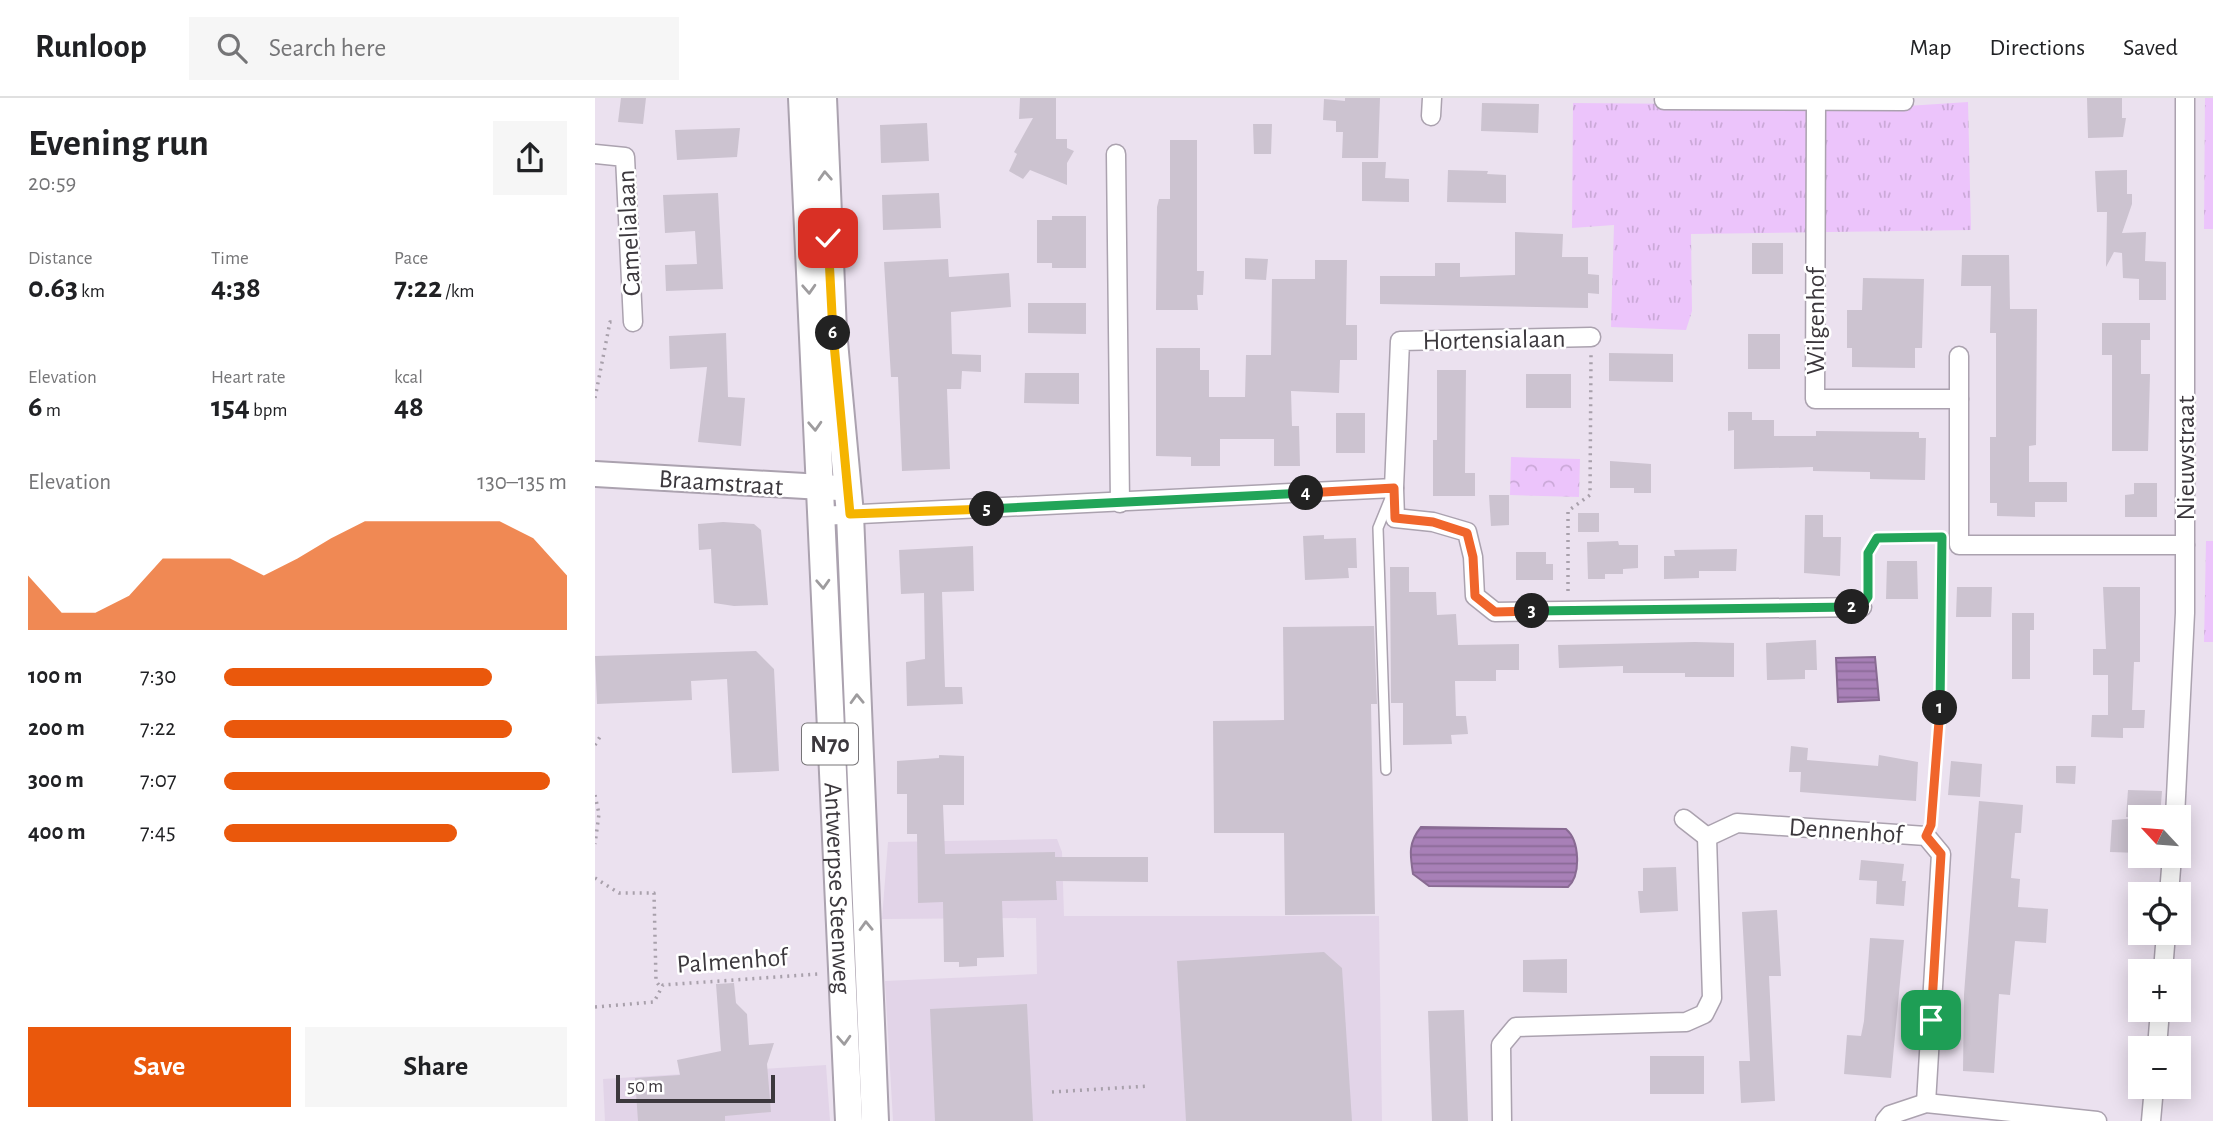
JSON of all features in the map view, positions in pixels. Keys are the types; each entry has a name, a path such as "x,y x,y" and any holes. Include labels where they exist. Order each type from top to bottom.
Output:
{"main road":[{"name":"N70","path":"801,98 818,488"},
{"name":"N70","path":"823,98 833,331 847,488"},
{"name":"Antwerpse Steenweg","path":"818,488 849,1121"},
{"name":"Antwerpse Steenweg","path":"847,488 875,1121"}],"street":[{"name":"Nieuwstraat","path":"2176,805 2183,693 2185,545 2185,98"},
{"path":"1664,100 1904,101"},
{"name":"Wilgenhof","path":"1815,101 1815,399 1959,399"},
{"name":"Camelialaan","path":"595,154 625,157 633,322"},
{"path":"1116,154 1121,503"},
{"name":"Hortensialaan","path":"1394,488 1399,341 1591,337"},
{"path":"1959,356 1959,545 2185,545"},
{"name":"Braamstraat","path":"595,474 847,488"},
{"path":"820,516 1394,488 1395,518 1433,522 1467,533 1473,557 1475,596 1495,612 1861,607"},
{"path":"1502,1121 1501,1045 1516,1027 1686,1022 1704,1014 1712,998 1707,837 1684,819"},
{"name":"Dennenhof","path":"1707,837 1737,822 1926,836 1941,854 1926,1103"},
{"path":"2151,1121 2153,1099"},
{"path":"1885,1121 1890,1115 1926,1103 2097,1121"}],"lane":[{"path":"1386,770 1378,528 1394,488"}],"path":[{"name":"Camelialaan","path":"595,398 610,322 633,322"},
{"path":"1568,611 1568,511 1590,495 1591,337"},
{"path":"1861,607 1868,597 1868,553 1877,538 1942,537 1940,712 1931,825 1926,836"},
{"path":"595,745 601,735"},
{"path":"595,795 599,822 595,844"},
{"path":"595,878 619,893 654,893 656,981 661,988"},
{"name":"Palmenhof","path":"595,1007 654,1002 663,985 841,972"},
{"path":"1052,1091 1149,1086"}],"shaded area":[{"path":"1875,657 1879,700 1838,702 1836,658"},
{"path":"1421,827 1566,829 1571,834 1576,849 1575,875 1568,887 1429,886 1413,874 1412,867 1412,844"},
{"path":"1057,839 1062,852 1064,916 1379,916 1382,1121 893,1121 885,981 1037,974 1036,918 882,919 888,842"},
{"path":"826,1065 830,1121 605,1121 603,1079"}],"green space":[{"path":"2205,98 2213,98 2213,229 2204,229"},
{"path":"1968,102 1971,230 1691,234 1692,311 1686,330 1611,327 1614,225 1572,228 1573,103 1907,106"},
{"path":"1511,457 1580,459 1579,497 1510,495"},
{"path":"2206,541 2213,541 2213,642 2204,642"}],"building":[{"path":"621,98 646,98 643,124 618,122"},
{"path":"1020,98 1056,98 1056,139 1067,139 1067,148 1074,151 1067,163 1067,185 1030,170 1023,179 1009,171 1017,154 1014,152 1033,118 1019,119"},
{"path":"1345,98 1380,98 1378,158 1342,158 1343,132 1336,132 1336,121 1323,120 1324,99 1345,101"},
{"path":"2087,98 2122,98 2122,118 2126,118 2123,137 2088,138"},
{"path":"1482,103 1539,104 1538,133 1481,131"},
{"path":"927,123 929,161 881,163 880,125"},
{"path":"1253,124 1272,124 1271,154 1254,154"},
{"path":"740,128 737,157 677,160 675,130"},
{"path":"1170,140 1197,140 1197,271 1204,271 1203,295 1197,295 1198,310 1156,310 1157,207 1159,199 1170,199"},
{"path":"1362,162 1386,162 1385,178 1409,179 1409,202 1362,201"},
{"path":"1448,170 1488,171 1487,174 1506,175 1506,203 1447,202"},
{"path":"2127,170 2127,194 2132,194 2132,204 2122,233 2146,232 2145,261 2166,262 2166,300 2139,300 2139,279 2123,278 2122,253 2114,252 2106,267 2107,212 2097,212 2095,171"},
{"path":"718,193 723,289 666,291 665,265 697,264 695,231 665,233 663,195"},
{"path":"939,193 941,228 883,230 882,195"},
{"path":"1052,216 1086,216 1086,268 1052,268 1052,263 1037,263 1037,220 1052,220"},
{"path":"1515,232 1563,234 1562,257 1588,257 1588,274 1599,275 1599,294 1588,293 1588,308 1380,304 1380,276 1435,276 1435,263 1460,263 1460,277 1515,275"},
{"path":"1752,243 1783,243 1783,274 1752,274"},
{"path":"1962,255 2009,255 2010,309 2037,309 2036,445 2029,446 2029,482 2067,482 2067,502 2035,502 2035,517 1997,516 1997,503 1990,503 1990,437 1996,437 1996,333 1990,333 1991,286 1961,286"},
{"path":"1245,258 1268,259 1266,280 1245,279"},
{"path":"948,259 949,277 1009,273 1011,307 951,312 952,354 981,355 981,372 962,371 961,389 947,389 950,469 902,471 898,377 891,377 884,262"},
{"path":"1315,260 1347,260 1346,325 1357,325 1357,360 1340,360 1339,393 1291,391 1292,426 1299,426 1300,466 1274,466 1274,439 1220,439 1220,466 1191,466 1191,457 1156,456 1156,348 1200,348 1200,370 1209,370 1209,397 1245,397 1246,355 1271,355 1272,279 1315,279"},
{"path":"1863,278 1924,279 1922,348 1915,348 1915,368 1852,367 1852,348 1847,348 1847,310 1862,310"},
{"path":"1028,303 1086,303 1086,334 1028,333"},
{"path":"2102,323 2150,323 2150,340 2141,340 2141,374 2150,374 2148,451 2112,451 2112,355 2102,355"},
{"path":"726,333 728,397 745,398 741,446 698,442 707,367 670,369 669,336"},
{"path":"1748,334 1780,334 1780,369 1748,369"},
{"path":"1609,353 1673,354 1673,382 1609,381"},
{"path":"1437,370 1466,370 1465,473 1475,473 1475,496 1433,496 1433,440 1437,440"},
{"path":"1025,373 1079,373 1079,404 1024,403"},
{"path":"1526,374 1571,374 1571,408 1526,408"},
{"path":"1728,412 1752,412 1752,420 1774,420 1774,436 1816,436 1816,431 1919,432 1919,438 1926,438 1925,480 1870,479 1870,472 1813,471 1813,467 1734,469 1734,430 1728,431"},
{"path":"1336,413 1365,413 1365,453 1336,453"},
{"path":"1610,461 1651,464 1651,493 1634,493 1634,488 1610,488"},
{"path":"2134,483 2157,483 2157,517 2125,517 2125,495 2134,494"},
{"path":"1489,495 1509,495 1509,525 1491,526"},
{"path":"1578,513 1599,513 1599,532 1578,532"},
{"path":"1805,515 1823,515 1823,537 1841,537 1840,576 1804,573"},
{"path":"698,524 754,524 761,530 768,605 734,606 714,603 711,549 699,550"},
{"path":"1324,535 1324,539 1356,538 1357,568 1348,568 1349,578 1305,580 1303,536"},
{"path":"1618,541 1619,545 1638,545 1638,568 1623,569 1623,574 1605,574 1605,579 1588,579 1587,542"},
{"path":"973,546 974,591 942,592 945,687 962,687 963,704 907,706 906,662 925,659 924,593 901,594 899,550"},
{"path":"1737,549 1736,571 1699,571 1699,578 1664,579 1664,556 1675,556 1674,550"},
{"path":"1516,552 1546,552 1546,564 1553,564 1553,580 1516,580"},
{"path":"1887,561 1917,561 1918,599 1886,599"},
{"path":"1390,567 1409,567 1409,592 1436,592 1437,615 1456,614 1458,645 1519,644 1519,670 1496,670 1496,681 1455,681 1456,716 1466,716 1468,734 1451,735 1452,744 1403,745 1403,703 1391,703"},
{"path":"1957,587 1992,587 1991,617 1956,617"},
{"path":"2103,587 2140,587 2140,662 2134,662 2132,710 2145,710 2144,728 2123,728 2123,738 2091,737 2092,715 2108,715 2108,675 2093,675 2093,649 2106,649"},
{"path":"2012,613 2034,613 2034,630 2030,630 2030,679 2012,679"},
{"path":"1374,626 1377,704 1371,704 1375,914 1285,915 1284,833 1214,833 1213,721 1284,720 1283,627"},
{"path":"1816,640 1817,670 1805,670 1805,679 1767,680 1766,643"},
{"path":"1734,643 1734,677 1685,677 1685,673 1623,673 1623,666 1559,668 1558,645"},
{"path":"756,651 774,669 779,771 732,773 727,679 691,681 692,700 597,704 595,656"},
{"path":"1791,746 1808,748 1807,760 1878,766 1879,755 1918,762 1916,801 1800,792 1801,772 1789,772"},
{"path":"939,755 964,756 964,805 943,805 945,854 1055,852 1055,857 1148,857 1148,882 1056,881 1057,900 1002,901 1004,957 977,958 977,966 959,967 959,962 944,962 943,902 918,903 917,834 907,834 907,794 897,794 897,761 939,758"},
{"path":"1951,761 1982,764 1980,797 1948,795"},
{"path":"2056,766 2076,766 2075,784 2056,783"},
{"path":"2128,790 2162,791 2161,805 2128,805 2126,817"},
{"path":"1979,801 2023,805 2021,833 2015,833 2011,878 2020,879 2018,907 2048,909 2046,943 2015,941 2010,995 1999,994 1994,1073 1963,1071 1964,994"},
{"path":"2128,819 2128,853 2110,852 2112,820"},
{"path":"1861,860 1904,864 1904,906 1876,904 1877,881 1859,880"},
{"path":"1676,867 1678,911 1640,913 1638,891 1643,891 1643,868"},
{"path":"1777,910 1781,976 1769,976 1775,1101 1741,1103 1739,1061 1750,1061 1742,912"},
{"path":"1870,938 1904,940 1891,1078 1844,1074 1847,1035 1861,1036 1864,1021"},
{"path":"1324,952 1342,968 1352,1121 1186,1121 1177,961"},
{"path":"1567,959 1567,993 1523,992 1523,960"},
{"path":"734,983 736,1003 747,1014 749,1045 774,1043 767,1064 771,1112 725,1116 725,1121 638,1121 635,1078 680,1075 677,1060 721,1051 716,984"},
{"path":"1027,1004 1033,1121 935,1121 930,1009"},
{"path":"1464,1010 1468,1121 1432,1121 1428,1011"},
{"path":"1650,1056 1704,1056 1704,1094 1650,1094"}],"route":[{"path":"828,238 833,331 850,514 1394,488 1395,518 1433,522 1467,533 1473,557 1475,596 1495,612 1861,607 1868,597 1868,553 1877,538 1942,537 1940,712 1931,825 1926,836 1941,854 1931,1020"}]}
